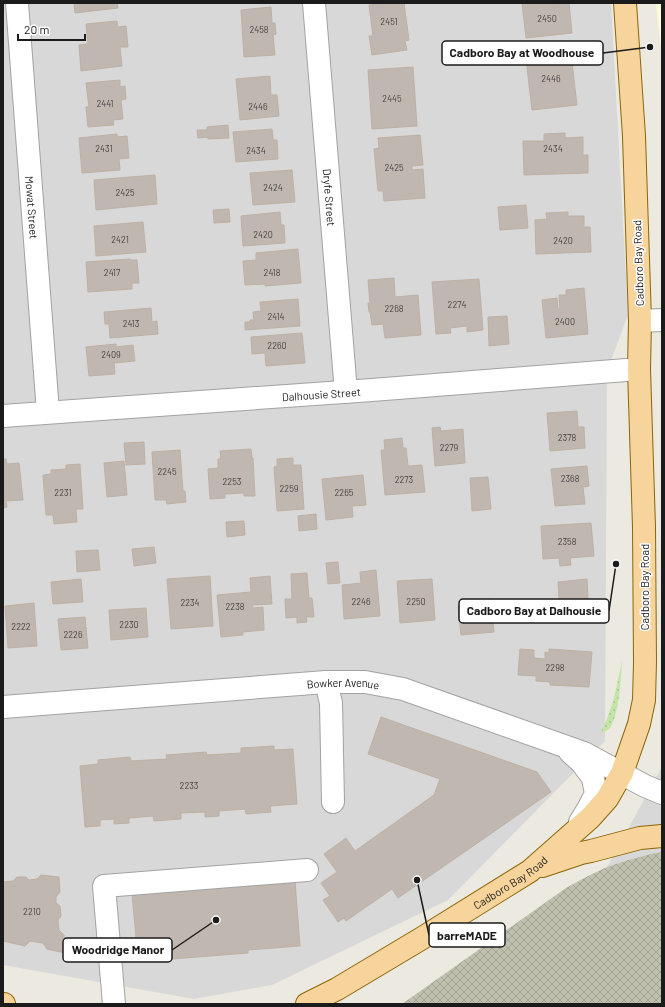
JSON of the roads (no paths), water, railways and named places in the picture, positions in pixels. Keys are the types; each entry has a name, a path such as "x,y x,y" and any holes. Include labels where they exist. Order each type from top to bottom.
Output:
{"main road":[{"name":"Cadboro Bay Road","path":"307,1004 337,989 530,871 573,834 607,799 622,773 639,724 644,700 644,527 639,369 640,321 634,136 624,3"},
{"path":"530,871 581,853 640,838 662,836"}],"street":[{"name":"Mowat Street","path":"17,3 48,412"},
{"name":"Dryfe Street","path":"314,3 346,392"},
{"path":"640,321 662,320"},
{"name":"Dalhousie Street","path":"3,416 346,392 639,369"},
{"path":"326,682 331,703 333,802"},
{"name":"Bowker Avenue","path":"3,707 326,682 365,682 403,689 584,753 645,786 662,793"},
{"path":"563,746 582,763 593,778 596,794 573,834"},
{"path":"114,1004 104,886 307,870"}],"place":[{"name":"Cadboro Bay at Woodhouse","path":"650,47"},
{"name":"Cadboro Bay at Dalhousie","path":"616,564"},
{"name":"barreMADE","path":"417,880"},
{"name":"Woodridge Manor","path":"216,920"}]}
